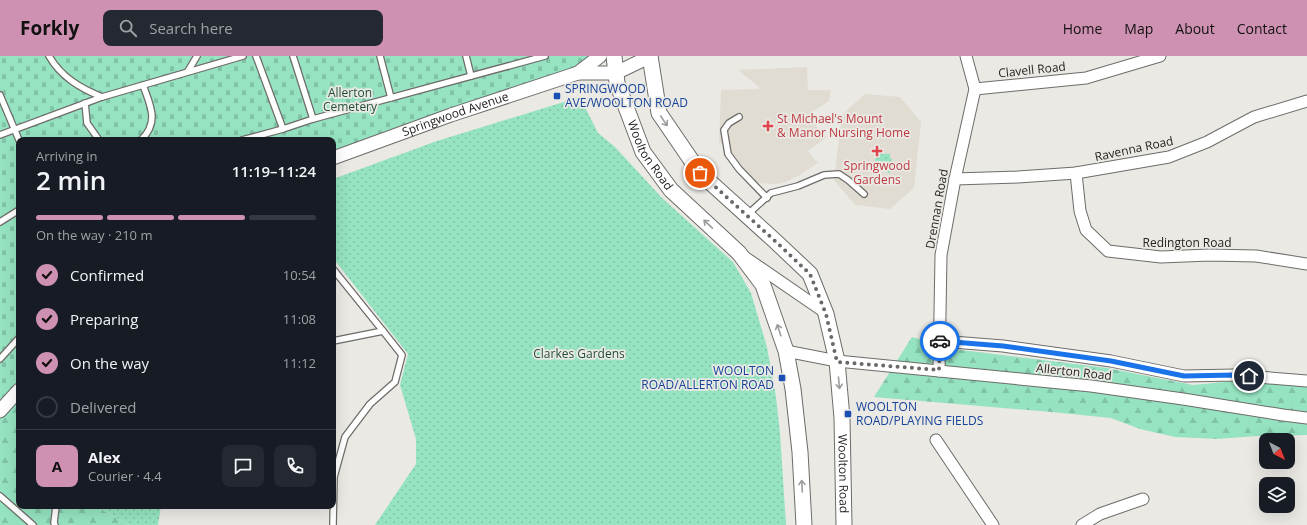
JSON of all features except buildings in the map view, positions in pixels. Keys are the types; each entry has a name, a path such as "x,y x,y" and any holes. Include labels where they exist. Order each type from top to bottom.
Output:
{"main road":[{"name":"Woolton Road","path":"614,56 617,83 644,152 671,190 739,253 763,285 786,351 793,389 800,452 804,525"},
{"name":"Woolton Road","path":"650,56 659,113 700,173 810,274 826,314 837,362 842,418 844,525"}],"street":[{"name":"Springwood Avenue","path":"578,73 600,56"},
{"name":"Springwood Avenue","path":"336,157 451,115 578,73 616,73 650,56"},
{"name":"Drennan Road","path":"939,370 941,255 955,179 975,89 966,56"},
{"name":"Clavell Road","path":"975,89 1086,78 1160,56"},
{"name":"Ravenna Road","path":"955,179 1076,173 1169,157 1207,142 1254,117 1307,101"},
{"name":"Redington Road","path":"1076,173 1080,211 1086,230 1108,251 1161,257 1209,254 1256,256 1307,264"},
{"path":"739,253 826,314"},
{"name":"Allerton Road","path":"940,341 1003,346 1111,361 1184,376 1234,375 1307,381"},
{"name":"Allerton Road","path":"786,351 837,362 939,370 1091,386 1183,399 1282,416 1307,418"},
{"path":"0,411 16,393"},
{"path":"936,440 990,522 978,525"},
{"path":"1082,525 1100,514 1143,499"}],"lane":[{"path":"49,56 54,66 67,78 88,91 102,97"},
{"path":"188,71 197,56"},
{"path":"0,135 102,97 243,56"},
{"path":"256,56 283,129"},
{"path":"293,56 313,119"},
{"path":"380,56 391,98"},
{"path":"466,56 471,76"},
{"path":"253,137 313,119 545,56"},
{"path":"143,85 152,109 153,117 149,130 143,137"},
{"path":"0,95 18,137"},
{"path":"85,103 87,123 97,137"},
{"path":"739,117 729,123 724,130 728,154 767,198"},
{"path":"747,215 771,193 798,186 824,175 839,174 864,194"},
{"path":"0,222 16,212"},
{"path":"336,273 402,355 394,382 370,404 345,437 336,470"},
{"path":"336,340 383,331"},
{"path":"0,358 16,341"},
{"path":"0,496 33,525"},
{"path":"55,525 56,509"},
{"path":"333,509 333,525"}],"shaded area":[{"name":"St Michael's Mount & Manor Nursing Home","path":"807,67 808,90 831,90 829,101 806,116 827,137 808,151 816,161 819,162 800,175 783,183 759,183 757,186 735,163 728,144 719,143 721,90 759,89 759,87 738,70"},
{"name":"Springwood Gardens","path":"865,94 900,97 921,122 914,188 890,209 855,205 834,180 842,115"}],"green space":[{"name":"Allerton Cemetery","path":"0,56 590,56 577,70 336,152 336,137 16,137 16,383 0,400"},
{"name":"Clarkes Gardens","path":"580,97 598,133 615,147 662,198 733,262 751,293 767,347 776,397 780,433 786,525 375,525 416,464 416,439 400,385 408,354 336,262 336,178 437,141"},
{"path":"876,153 890,154 890,158 892,159 890,173 886,172 887,164 881,161 878,171 874,171"},
{"path":"912,337 953,349 1107,368 1193,385 1246,380 1307,386 1307,435 1295,435 1295,433 1259,433 1259,436 1217,439 1175,437 1140,429 1111,418 874,397"},
{"path":"16,356 16,509 100,509 129,525 0,525 0,374"},
{"path":"100,509 161,509 158,525 129,525"}],"way so far":[{"path":"700,173 810,274 826,314 837,362 939,370 940,341"}],"place":[{"name":"SPRINGWOOD AVE/WOOLTON ROAD","path":"557,96"},
{"name":"St Michael's Mount & Manor Nursing Home","path":"768,126"},
{"name":"Springwood Gardens","path":"877,151"},
{"name":"WOOLTON ROAD/ALLERTON ROAD","path":"782,378"},
{"name":"WOOLTON ROAD/PLAYING FIELDS","path":"848,414"}],"route":[{"path":"940,341 1003,346 1111,361 1184,376 1249,376"}]}
